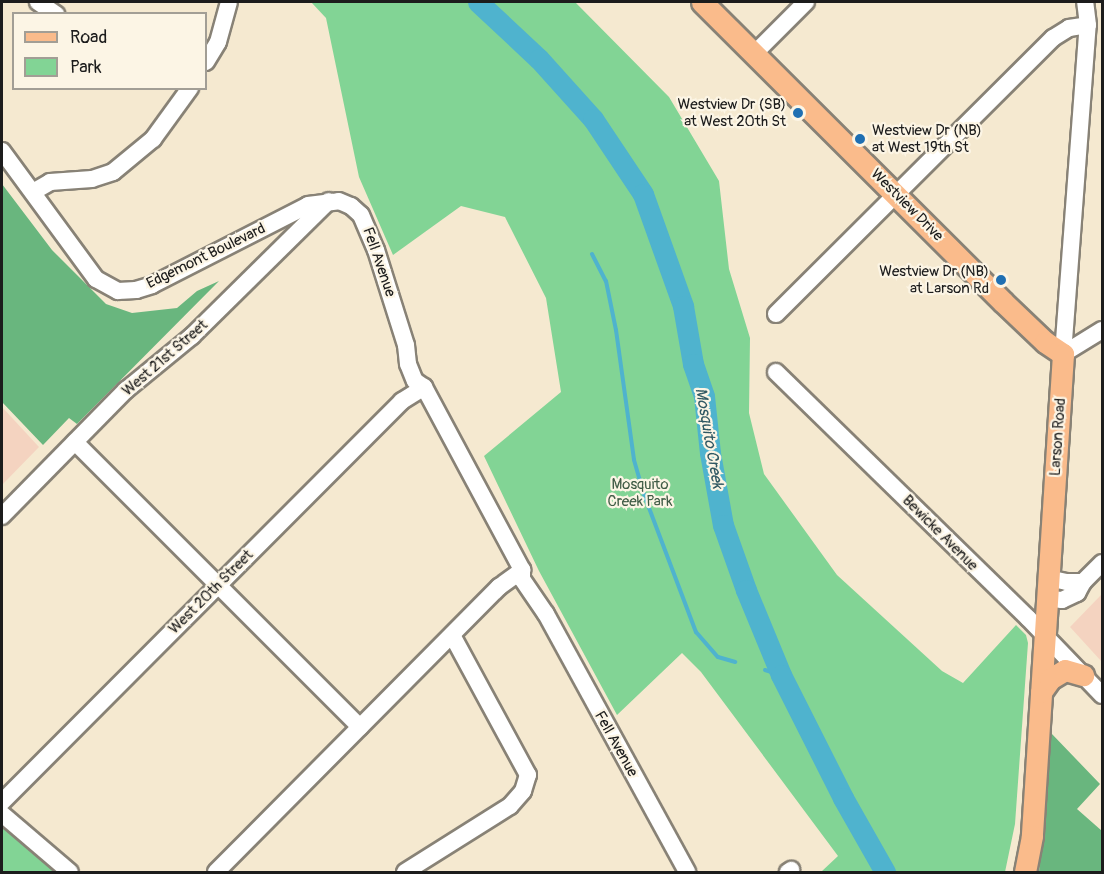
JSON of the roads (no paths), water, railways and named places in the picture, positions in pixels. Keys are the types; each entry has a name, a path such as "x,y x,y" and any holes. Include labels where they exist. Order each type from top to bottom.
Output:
{"main road":[{"name":"Westview Drive","path":"702,2 1045,342 1063,354"},
{"name":"Larson Road","path":"1025,873 1032,836 1063,354"},
{"path":"1041,692 1050,679 1065,670 1083,675"}],"street":[{"path":"39,2 53,12"},
{"path":"207,60 218,42 229,2"},
{"path":"755,53 806,2"},
{"name":"Larson Road","path":"1063,354 1088,25 1085,2"},
{"path":"776,314 898,195 1053,38 1069,28 1088,25"},
{"path":"33,192 50,182 92,178 113,172 153,140 184,91"},
{"name":"Edgemont Boulevard","path":"2,150 96,279 109,288 123,291 152,285 308,205 329,201"},
{"name":"Fell Avenue","path":"329,201 351,206 367,224 406,345 408,364 415,381 424,387 522,570 522,579 546,614 687,873"},
{"name":"West 21st Street","path":"2,516 126,390 192,336 329,201"},
{"path":"1063,354 1102,330"},
{"name":"Bewicke Avenue","path":"776,372 1044,633 1102,695"},
{"name":"West 20th Street","path":"2,802 402,401 424,387"},
{"path":"75,442 360,727"},
{"path":"1048,588 1067,598 1081,590 1083,582 1102,563"},
{"path":"216,873 500,586 522,570"},
{"path":"405,873 510,806 523,791 528,775 452,635"},
{"path":"2,814 70,873"}],"waterway":[{"name":"Mosquito Creek","path":"478,2 539,59 593,119 643,194 683,306 693,364 704,396 710,453 723,525 746,590 781,675 843,798 885,872"},
{"path":"592,254 606,281 616,330 634,460 643,492 696,632 718,657 735,662"},
{"path":"765,670 781,675"}],"place":[{"name":"Westview Dr (SB) at West 20th St","path":"798,113"},
{"name":"Westview Dr (NB) at West 19th St","path":"860,139"},
{"name":"Westview Dr (NB) at Larson Rd","path":"1001,280"}],"park label":[{"name":"Mosquito Creek Park","path":"640,492"}]}
